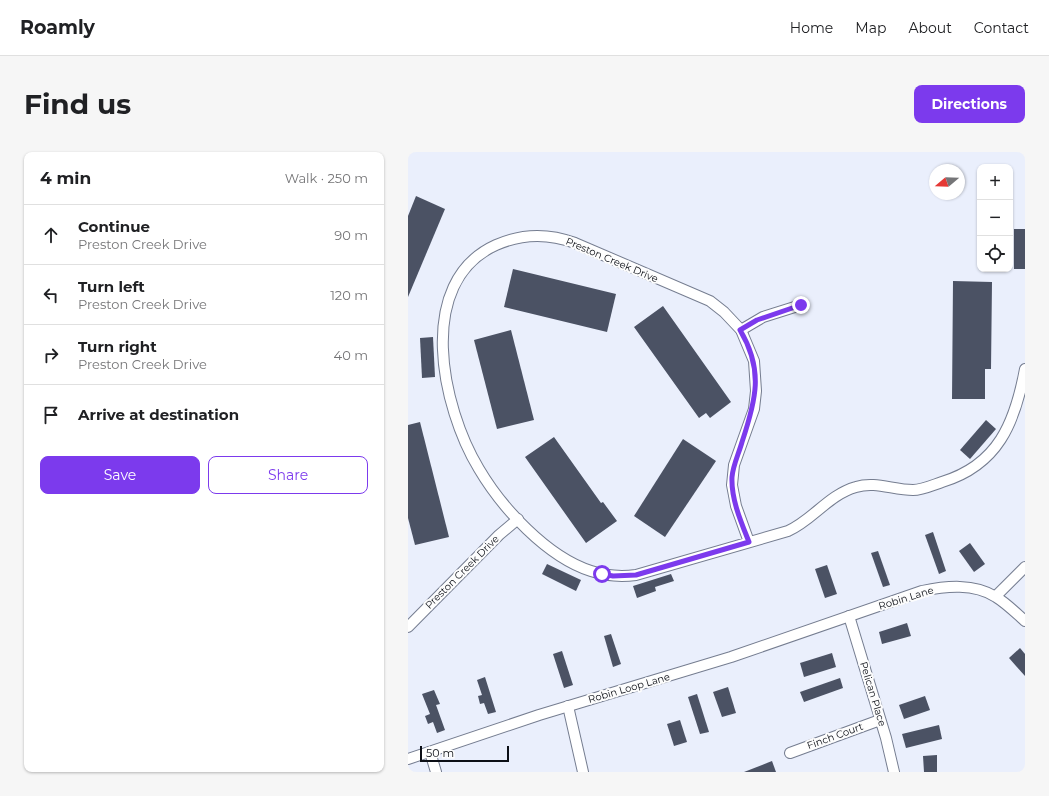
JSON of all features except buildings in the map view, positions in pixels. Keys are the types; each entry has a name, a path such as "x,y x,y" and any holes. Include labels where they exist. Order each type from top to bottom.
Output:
{"street":[{"name":"Preston Creek Drive","path":"749,542 736,506 732,485 734,465 754,409 756,391 754,361 740,330 724,312 710,301 565,240 543,235 522,236 498,244 480,254 462,271 454,284 446,306 443,332 446,375 458,422 472,457 487,481 518,519 543,542 560,555 590,571 613,576 636,575 749,542 797,527 830,500 856,487 875,485 918,489 951,479 974,467 994,448 1009,428 1018,401 1025,369"},
{"path":"740,330 757,320 801,305"},
{"name":"Preston Creek Drive","path":"408,627 499,535 518,519"},
{"path":"996,596 1025,567"},
{"name":"Robin Lane","path":"849,616 922,591 939,587 975,588 996,596 1025,620"},
{"name":"Robin Loop Lane","path":"408,759 568,706 731,657 849,616"},
{"name":"Pelican Place","path":"849,616 894,772"},
{"path":"568,706 583,772"},
{"name":"Finch Court","path":"790,753 880,720"},
{"path":"430,752 436,772"}],"route":[{"path":"602,574 613,576 636,575 749,542 736,506 732,485 734,465 754,409 756,391 754,361 745,337 740,330 764,317 801,305"}]}
